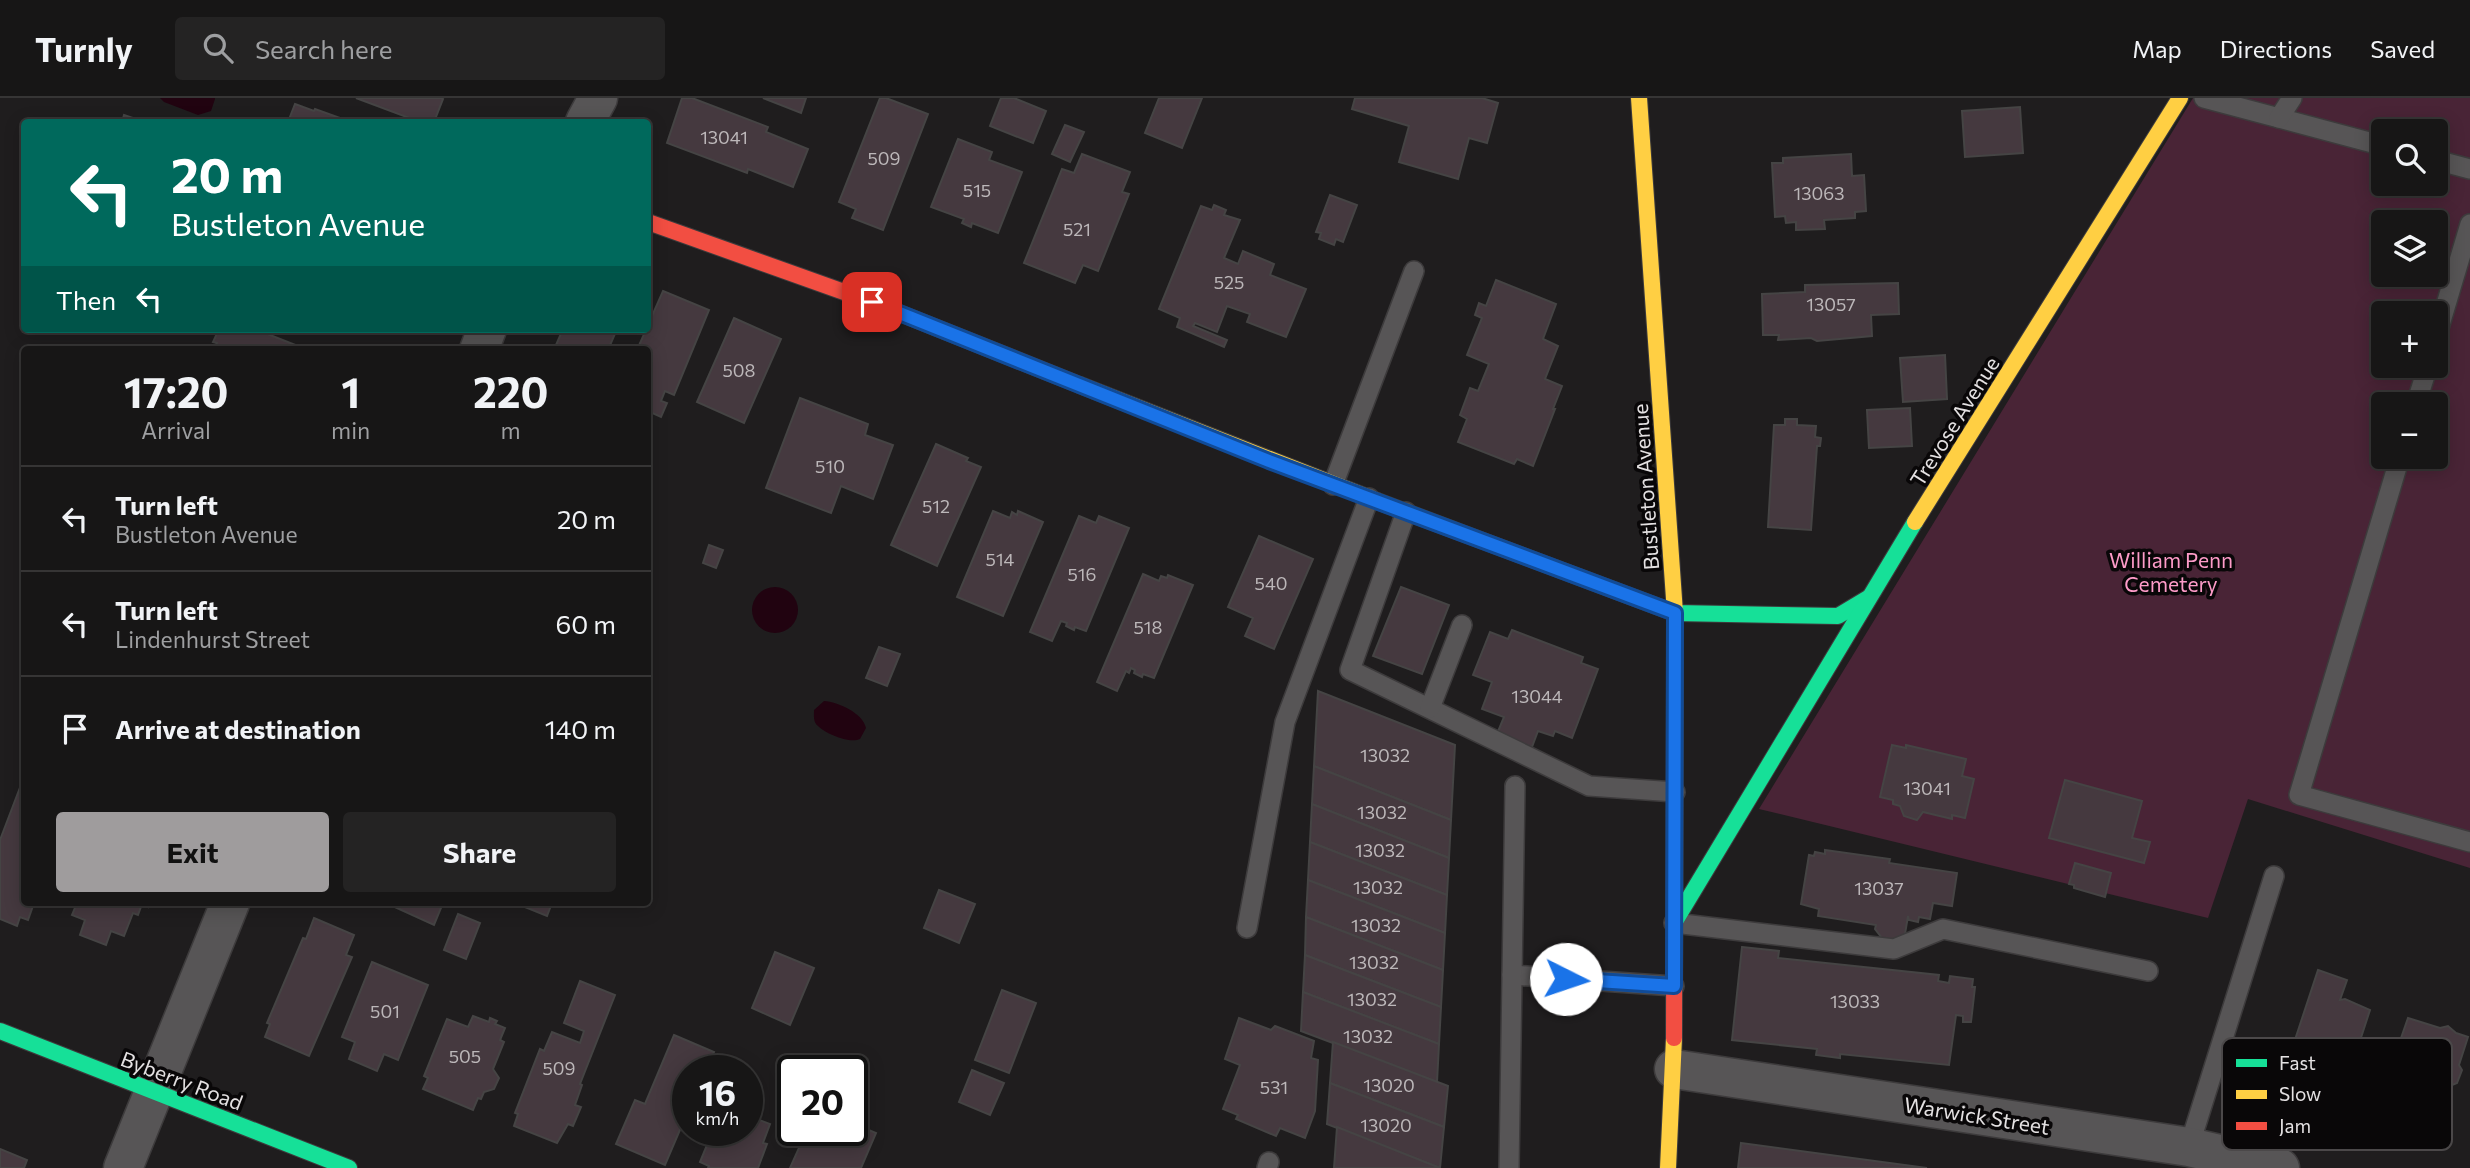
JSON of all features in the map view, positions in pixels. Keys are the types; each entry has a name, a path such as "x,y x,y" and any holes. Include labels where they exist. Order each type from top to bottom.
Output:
{"street":[{"path":"586,119 598,98"},
{"name":"Bustleton Avenue","path":"1639,98 1675,613 1674,1069 1668,1168"},
{"name":"Trevose Avenue","path":"651,223 872,302 1333,485 1675,613 1838,616 1868,598 2180,98"},
{"path":"1674,923 1868,598"},
{"path":"123,1168 229,906"},
{"name":"Byberry Road","path":"0,1031 349,1168"},
{"name":"Warwick Street","path":"1674,1069 2280,1168"}],"lane":[{"path":"2204,98 2371,142"},
{"path":"2279,118 2292,98"},
{"path":"2448,163 2470,169"},
{"path":"2447,301 2470,224"},
{"path":"1333,485 1415,271"},
{"path":"2396,469 2299,795 2470,842"},
{"path":"1247,928 1285,722 1369,498"},
{"path":"1406,512 1350,670 1588,786 1675,792"},
{"path":"1430,708 1462,625"},
{"path":"1509,1168 1515,786"},
{"path":"2235,1038 2274,876"},
{"path":"1674,923 1894,949 1943,929 2148,971"},
{"path":"1512,975 1674,986"},
{"path":"2206,1156 2222,1090"}],"green space":[{"name":"William Penn Cemetery","path":"2193,98 2470,98 2470,868 2248,799 2208,918 1759,809"}],"shaded area":[{"path":"160,98 215,99 211,111 198,115"},
{"path":"775,587 791,594 798,610 791,626 775,633 759,626 752,610 759,594"},
{"path":"824,701 843,706 860,718 866,728 860,739 838,737 816,724 814,710"}],"building":[{"path":"356,98 443,99 435,119 412,119"},
{"path":"682,98 692,98 768,127 766,132 808,149 793,187 748,169 747,173 667,143"},
{"path":"763,98 806,98 801,113"},
{"path":"880,98 928,114 883,230 852,218 856,209 839,202"},
{"path":"1001,98 1014,98 1046,111 1033,143 990,126"},
{"path":"1159,98 1202,98 1182,148 1145,133"},
{"path":"1355,98 1482,98 1498,103 1487,143 1469,138 1458,179 1399,162 1409,126 1352,109"},
{"path":"295,104 343,119 289,119"},
{"path":"2020,107 2023,153 1965,157 1962,111"},
{"path":"1065,125 1084,132 1070,162 1052,154"},
{"path":"958,139 992,152 989,160 1022,172 998,233 972,223 971,227 962,223 964,219 931,207"},
{"path":"1082,154 1130,172 1122,192 1129,194 1098,271 1083,265 1075,283 1024,263 1062,169 1074,173"},
{"path":"1851,154 1852,176 1864,175 1866,211 1855,212 1855,218 1824,220 1825,229 1796,230 1796,222 1786,223 1785,216 1775,217 1772,163 1783,163 1783,158"},
{"path":"1330,195 1357,205 1343,242 1336,239 1334,245 1319,239 1321,233 1316,232"},
{"path":"1214,205 1226,210 1224,215 1240,220 1224,258 1238,264 1243,251 1274,264 1270,275 1306,289 1286,337 1247,322 1250,314 1227,306 1217,332 1195,323 1193,326 1227,340 1224,347 1177,327 1180,318 1159,309 1201,206 1212,210"},
{"path":"1496,280 1556,304 1543,339 1558,346 1545,379 1562,386 1533,466 1517,459 1514,464 1458,442 1467,419 1460,415 1470,388 1478,391 1489,364 1467,355 1482,318 1475,315 1479,303 1486,306"},
{"path":"1898,283 1899,314 1871,315 1872,336 1817,341 1811,338 1778,340 1779,335 1763,335 1762,294 1805,292 1805,285"},
{"path":"663,291 709,310 674,395 665,391 661,401 667,403 661,417 651,412 651,346 639,346 644,333 651,333 651,318"},
{"path":"734,318 781,339 744,423 697,402"},
{"path":"217,333 265,333 298,346 216,346 217,343 213,342"},
{"path":"561,333 615,333 610,346 556,345"},
{"path":"1945,355 1947,399 1903,402 1900,358"},
{"path":"800,398 868,424 865,435 893,445 873,499 841,486 831,513 766,488"},
{"path":"1910,408 1912,446 1869,448 1867,410"},
{"path":"1785,419 1797,419 1797,425 1816,426 1815,437 1821,438 1820,446 1817,446 1811,530 1768,527 1774,425 1785,425"},
{"path":"936,444 981,467 937,566 891,545"},
{"path":"993,511 1010,518 1012,512 1017,515 1018,511 1043,522 1003,616 957,597"},
{"path":"1079,516 1096,523 1099,516 1129,528 1086,631 1075,627 1074,630 1061,621 1052,641 1030,632"},
{"path":"1259,536 1313,559 1274,649 1245,636 1253,618 1228,607"},
{"path":"709,545 723,550 716,568 703,563"},
{"path":"1143,574 1159,581 1161,576 1167,578 1168,575 1193,585 1154,678 1143,674 1142,677 1131,668 1129,673 1126,671 1117,691 1097,682"},
{"path":"1401,587 1449,605 1422,674 1373,656"},
{"path":"1512,630 1583,657 1581,663 1598,669 1572,738 1555,731 1553,736 1538,731 1532,747 1497,734 1504,717 1482,709 1492,682 1473,675 1490,632 1508,639"},
{"path":"879,647 900,654 887,686 866,678"},
{"path":"1318,691 1455,745 1451,820 1314,766"},
{"path":"1892,745 1906,748 1906,745 1966,759 1962,776 1974,779 1965,818 1952,815 1952,819 1923,812 1917,820 1904,816 1900,806 1893,804 1893,800 1880,797"},
{"path":"1314,766 1451,820 1449,858 1312,804"},
{"path":"2065,780 2142,801 2132,838 2150,842 2144,863 2049,838"},
{"path":"21,785 21,906 33,906 28,920 20,917 17,926 0,919 0,840"},
{"path":"1312,804 1449,858 1447,895 1310,842"},
{"path":"1310,842 1447,895 1445,933 1308,880"},
{"path":"1825,850 1890,859 1889,863 1957,873 1952,906 1933,903 1930,919 1919,917 1918,922 1909,920 1908,916 1905,934 1895,940 1882,938 1875,929 1876,925 1818,916 1819,909 1801,904 1809,855 1814,856 1815,852 1825,854"},
{"path":"2075,863 2111,873 2105,897 2069,884"},
{"path":"1308,880 1445,933 1443,970 1306,917"},
{"path":"939,890 975,904 959,943 924,928"},
{"path":"76,906 141,906 138,915 133,913 124,936 111,931 106,945 80,935 85,920 72,915"},
{"path":"393,906 442,906 434,925"},
{"path":"522,906 551,906 547,916"},
{"path":"458,914 480,923 466,959 444,950"},
{"path":"1306,917 1443,970 1441,1007 1305,955"},
{"path":"314,918 354,935 346,955 352,957 309,1056 265,1037 270,1024 267,1023"},
{"path":"1742,947 1779,951 1778,958 1939,975 1938,981 1949,983 1950,976 1973,979 1972,987 1975,987 1971,1022 1963,1022 1963,1016 1956,1015 1949,1065 1840,1054 1840,1058 1816,1055 1817,1049 1732,1040"},
{"path":"775,952 814,968 790,1025 752,1008"},
{"path":"1305,955 1441,1007 1439,1044 1303,992"},
{"path":"372,962 428,985 398,1060 384,1054 377,1071 349,1059 355,1042 342,1037"},
{"path":"2318,970 2347,980 2340,1000 2345,999 2370,1010 2361,1038 2296,1038"},
{"path":"580,981 615,995 580,1084 582,1085 575,1105 581,1107 573,1126 568,1124 557,1143 514,1126 518,1114 515,1113 540,1049 544,1051 552,1032 580,1043 584,1031 564,1023"},
{"path":"1002,990 1036,1003 1009,1073 975,1060"},
{"path":"1303,992 1439,1044 1437,1082 1301,1031"},
{"path":"473,1016 489,1022 490,1018 497,1021 495,1024 505,1028 500,1040 504,1042 493,1069 499,1078 494,1089 484,1092 481,1099 478,1098 473,1110 423,1089 428,1078 424,1076 447,1019 468,1027"},
{"path":"1239,1018 1271,1030 1275,1026 1314,1041 1311,1058 1318,1060 1315,1111 1305,1138 1280,1128 1276,1136 1236,1119 1238,1115 1223,1109 1240,1065 1225,1059"},
{"path":"2408,1018 2440,1028 2448,1026 2456,1033 2468,1037 2459,1065 2462,1070 2457,1083 2452,1085 2452,1038 2401,1038"},
{"path":"674,1035 714,1052 713,1055 672,1055 673,1146 665,1165 616,1144 635,1100 645,1104"},
{"path":"1333,1042 1448,1086 1444,1127 1330,1083"},
{"path":"972,1070 1004,1083 990,1115 959,1102"},
{"path":"1330,1083 1444,1127 1440,1168 1327,1124"},
{"path":"763,1121 770,1124 763,1143"},
{"path":"1337,1127 1440,1168 1334,1168"},
{"path":"868,1130 876,1133 861,1168 790,1168 800,1146 868,1146"},
{"path":"1741,1143 1927,1168 1738,1168"},
{"path":"767,1144 758,1168 708,1168 709,1166 700,1162 707,1146"},
{"path":"0,1149 27,1160 24,1168 0,1168"}],"traffic: fast":[{"path":"1377,501 1675,613 1838,616 1868,598"},
{"path":"1674,923 1915,522"},
{"path":"0,1031 349,1168"}],"traffic: slow":[{"path":"1639,98 1675,613 1675,677"},
{"path":"1915,522 2180,98"},
{"path":"1080,385 1377,501"},
{"path":"1668,1168 1674,1038"}],"traffic: jam":[{"path":"651,223 872,302 1080,385"},
{"path":"1674,1038 1675,677"}],"route":[{"path":"872,302 1269,461 1675,613 1674,986 1566,979"}]}
